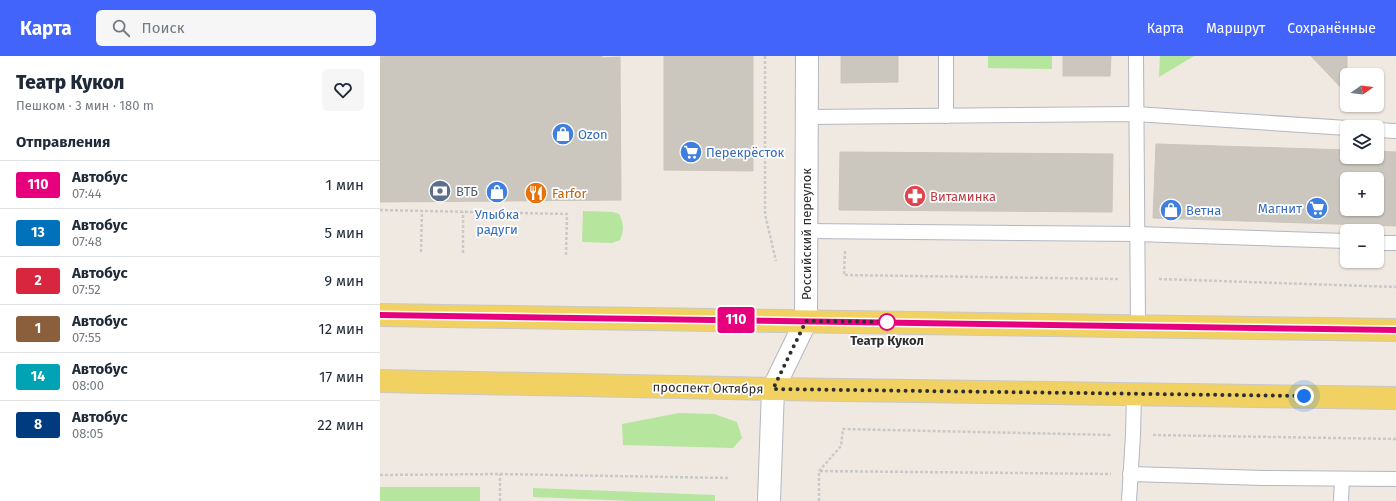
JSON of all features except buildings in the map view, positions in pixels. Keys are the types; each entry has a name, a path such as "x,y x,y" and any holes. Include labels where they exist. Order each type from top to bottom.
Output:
{"main road":[{"path":"380,315 1396,330"},
{"name":"проспект Октября","path":"380,381 773,389 1396,398"}],"street":[{"name":"Российский переулок","path":"769,501 773,389 806,321 807,56"}],"lane":[{"path":"946,56 946,116"},
{"path":"1136,56 1138,326"},
{"path":"807,117 1136,114 1340,128"},
{"path":"1384,130 1396,131"},
{"path":"806,231 1137,234 1340,241"},
{"path":"1384,243 1396,243"},
{"path":"1129,501 1134,435 1134,394"},
{"path":"1130,474 1264,478 1396,479"},
{"path":"1341,501 1342,479"}],"path":[{"path":"765,56 765,214 776,261"},
{"path":"380,210 567,214 566,255"},
{"path":"421,252 422,211"},
{"path":"463,212 463,253"},
{"path":"819,501 819,471 841,446 842,430"},
{"path":"819,471 1130,474"},
{"path":"380,475 500,474 728,478"},
{"path":"500,474 500,501"}],"green space":[{"path":"988,56 1052,56 1052,69 988,68"},
{"path":"1160,56 1194,56 1159,77"},
{"path":"583,211 613,212 619,214 623,227 620,240 612,243 582,242"},
{"path":"679,413 714,414 737,422 742,438 733,448 623,445 622,424"},
{"path":"380,487 480,487 480,501 380,501"},
{"path":"533,488 715,495 715,501 633,501 533,497"}],"bus line":[{"name":"110","path":"380,315 1396,330"}],"place":[{"name":"Ozon","path":"563,134"},
{"name":"Перекрёсток","path":"691,152"},
{"name":"ВТБ","path":"440,191"},
{"name":"Улыбка радуги","path":"497,192"},
{"name":"Farfor","path":"536,193"},
{"name":"Витаминка","path":"915,196"},
{"name":"Магнит","path":"1317,208"},
{"name":"Ветна","path":"1171,210"},
{"name":"Театр Кукол","path":"887,322"}],"route":[{"path":"887,322 890,322 806,321 773,389 1304,396"}]}
